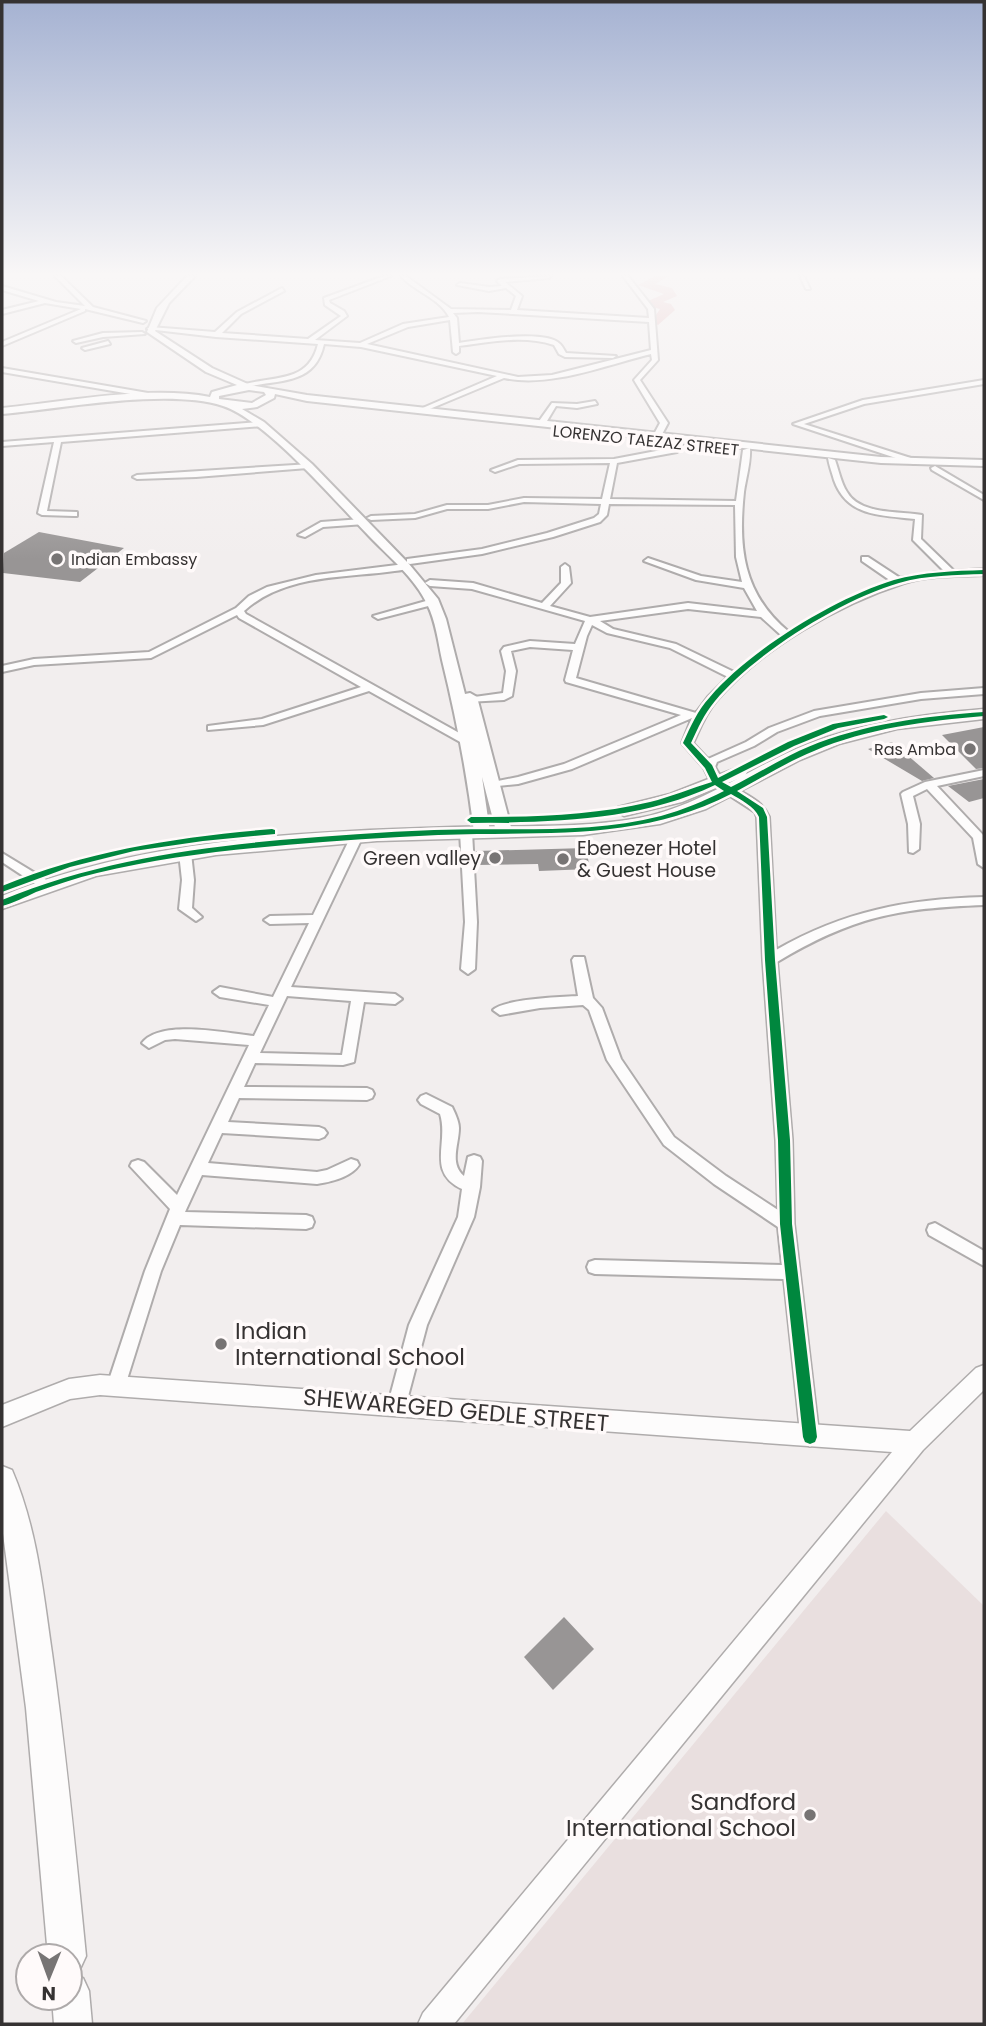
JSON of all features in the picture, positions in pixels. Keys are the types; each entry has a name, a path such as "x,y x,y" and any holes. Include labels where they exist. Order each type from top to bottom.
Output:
{"main road":[{"path":"192,371 231,406 260,424 367,520"},
{"path":"213,371 249,386 264,399 271,422 317,463 407,564 433,602 443,631 476,783 476,828"},
{"path":"2,410 219,393 249,386"},
{"path":"2,410 148,395 219,393"},
{"path":"231,406 264,399"},
{"name":"LORENZO TAEZAZ STREET","path":"264,399 541,424 831,460 935,468 984,466"},
{"name":"LORENZO TAEZAZ STREET","path":"264,399 612,434 984,466"},
{"path":"407,564 430,583 450,620 501,825"},
{"path":"2,889 38,879 185,853 501,825 622,826 681,813 718,781 791,744 836,726 984,704"},
{"path":"718,781 839,739 888,727 984,714"},
{"path":"2,903 38,879 98,855 155,844 388,823 476,828"},
{"path":"2,1480 21,1550 51,1780 66,1942"}],"street":[{"path":"5,371 148,395"},
{"path":"249,386 309,371"},
{"path":"478,371 501,377 533,380 575,371"},
{"path":"647,371 637,380 638,386 659,408 664,423 657,436"},
{"path":"64,380 82,372"},
{"path":"420,411 501,377"},
{"path":"914,462 797,424 863,402 984,382"},
{"path":"541,424 554,404 578,406 595,403"},
{"path":"2,444 260,424"},
{"path":"58,439 42,513 74,514"},
{"path":"495,470 518,462 614,461 674,450 680,443"},
{"path":"747,450 739,503 741,559 748,586 764,615 789,637"},
{"path":"831,460 845,496 852,503 875,510 919,517 917,540 951,573"},
{"path":"2,658 2,669 34,662 151,654 239,610 258,596 299,581 485,553 526,543 597,520 603,515 614,461"},
{"path":"137,477 307,466"},
{"path":"935,468 983,498"},
{"path":"302,535 321,525 415,516 447,507 488,507 524,500 739,503"},
{"path":"866,559 899,582"},
{"path":"648,561 699,578 748,586"},
{"path":"544,607 566,583 565,567"},
{"path":"492,785 540,777 565,769 693,717 735,676 789,637 846,603 899,582 951,573 984,572"},
{"path":"430,583 472,586 590,620 610,631 673,646 735,676"},
{"path":"378,616 433,602"},
{"path":"590,620 688,606 764,615"},
{"path":"239,610 242,616 466,741"},
{"path":"590,620 578,647 570,680 693,717"},
{"path":"471,699 508,695 511,671 506,652 508,649 530,644 578,647"},
{"path":"212,728 263,722 368,688"},
{"path":"718,781 713,760 741,749 773,730 818,713 921,696 984,691"},
{"path":"693,717 687,743 718,781 750,802 760,810 763,817 769,960 784,1140 786,1224 810,1437"},
{"path":"913,849 914,824 905,798 913,789 984,773"},
{"path":"929,784 979,837 984,864"},
{"path":"468,969 476,828"},
{"path":"116,1386 153,1271 177,1212 356,836"},
{"path":"185,853 188,880 186,909 196,917"},
{"path":"2,858 38,879"},
{"path":"769,960 839,922 878,910 922,903 984,901"},
{"path":"270,920 318,919"},
{"path":"579,960 586,1000 596,1008 614,1060 669,1141 719,1180 786,1224"},
{"path":"220,992 396,999"},
{"path":"250,1058 349,1058 358,997"},
{"path":"499,1010 540,1003 586,1000"},
{"path":"149,1043 162,1035 175,1034 258,1041"},
{"path":"234,1092 367,1094"},
{"path":"426,1100 447,1111 452,1126 448,1145 449,1168 455,1179 472,1187"},
{"path":"217,1127 319,1133"},
{"path":"397,1404 418,1325 466,1217 474,1161"},
{"path":"198,1168 317,1178 330,1176 351,1165"},
{"path":"138,1166 177,1212 306,1222"},
{"path":"935,1230 984,1259"},
{"path":"595,1267 791,1272"},
{"path":"434,2024 915,1442 984,1375"},
{"name":"SHEWAREGED GEDLE STREET","path":"2,1416 69,1390 116,1386 397,1404 556,1419 810,1437 915,1442"}],"shaded area":[{"name":"Sandford International School","path":"886,1511 984,1606 984,2024 462,2024"}],"building":[{"name":"Indian Embassy","path":"39,532 124,548 80,582 3,573 4,553"},
{"name":"Ras Amba","path":"984,727 984,768 976,769 942,735"},
{"path":"892,742 934,778 922,781 868,749"},
{"path":"984,779 984,798 969,802 948,786"},
{"path":"586,848 590,869 539,871 538,864 476,865 476,851"},
{"path":"564,1617 594,1649 553,1690 524,1657"}],"cycle path":[{"path":"810,1437 786,1224 784,1140 770,960 763,817 760,810 750,802 716,782 709,767 687,743 698,718 732,679 809,623 861,595 896,582 934,575 984,572"},
{"path":"2,903 32,890 92,871 216,850 377,835 583,829 635,824 700,806 813,748 854,734 941,718 984,714"},
{"path":"716,782 791,744 836,726 884,717"},
{"path":"471,820 564,817 623,810 653,804 712,784"},
{"path":"2,889 67,865 134,848 272,832"}],"place":[{"name":"Indian Embassy","path":"57,559"},
{"name":"Ras Amba","path":"970,749"},
{"name":"Green valley","path":"495,858"},
{"name":"Ebenezer Hotel & Guest House","path":"563,859"},
{"name":"Indian International School","path":"221,1344"},
{"name":"Sandford International School","path":"810,1815"}]}
